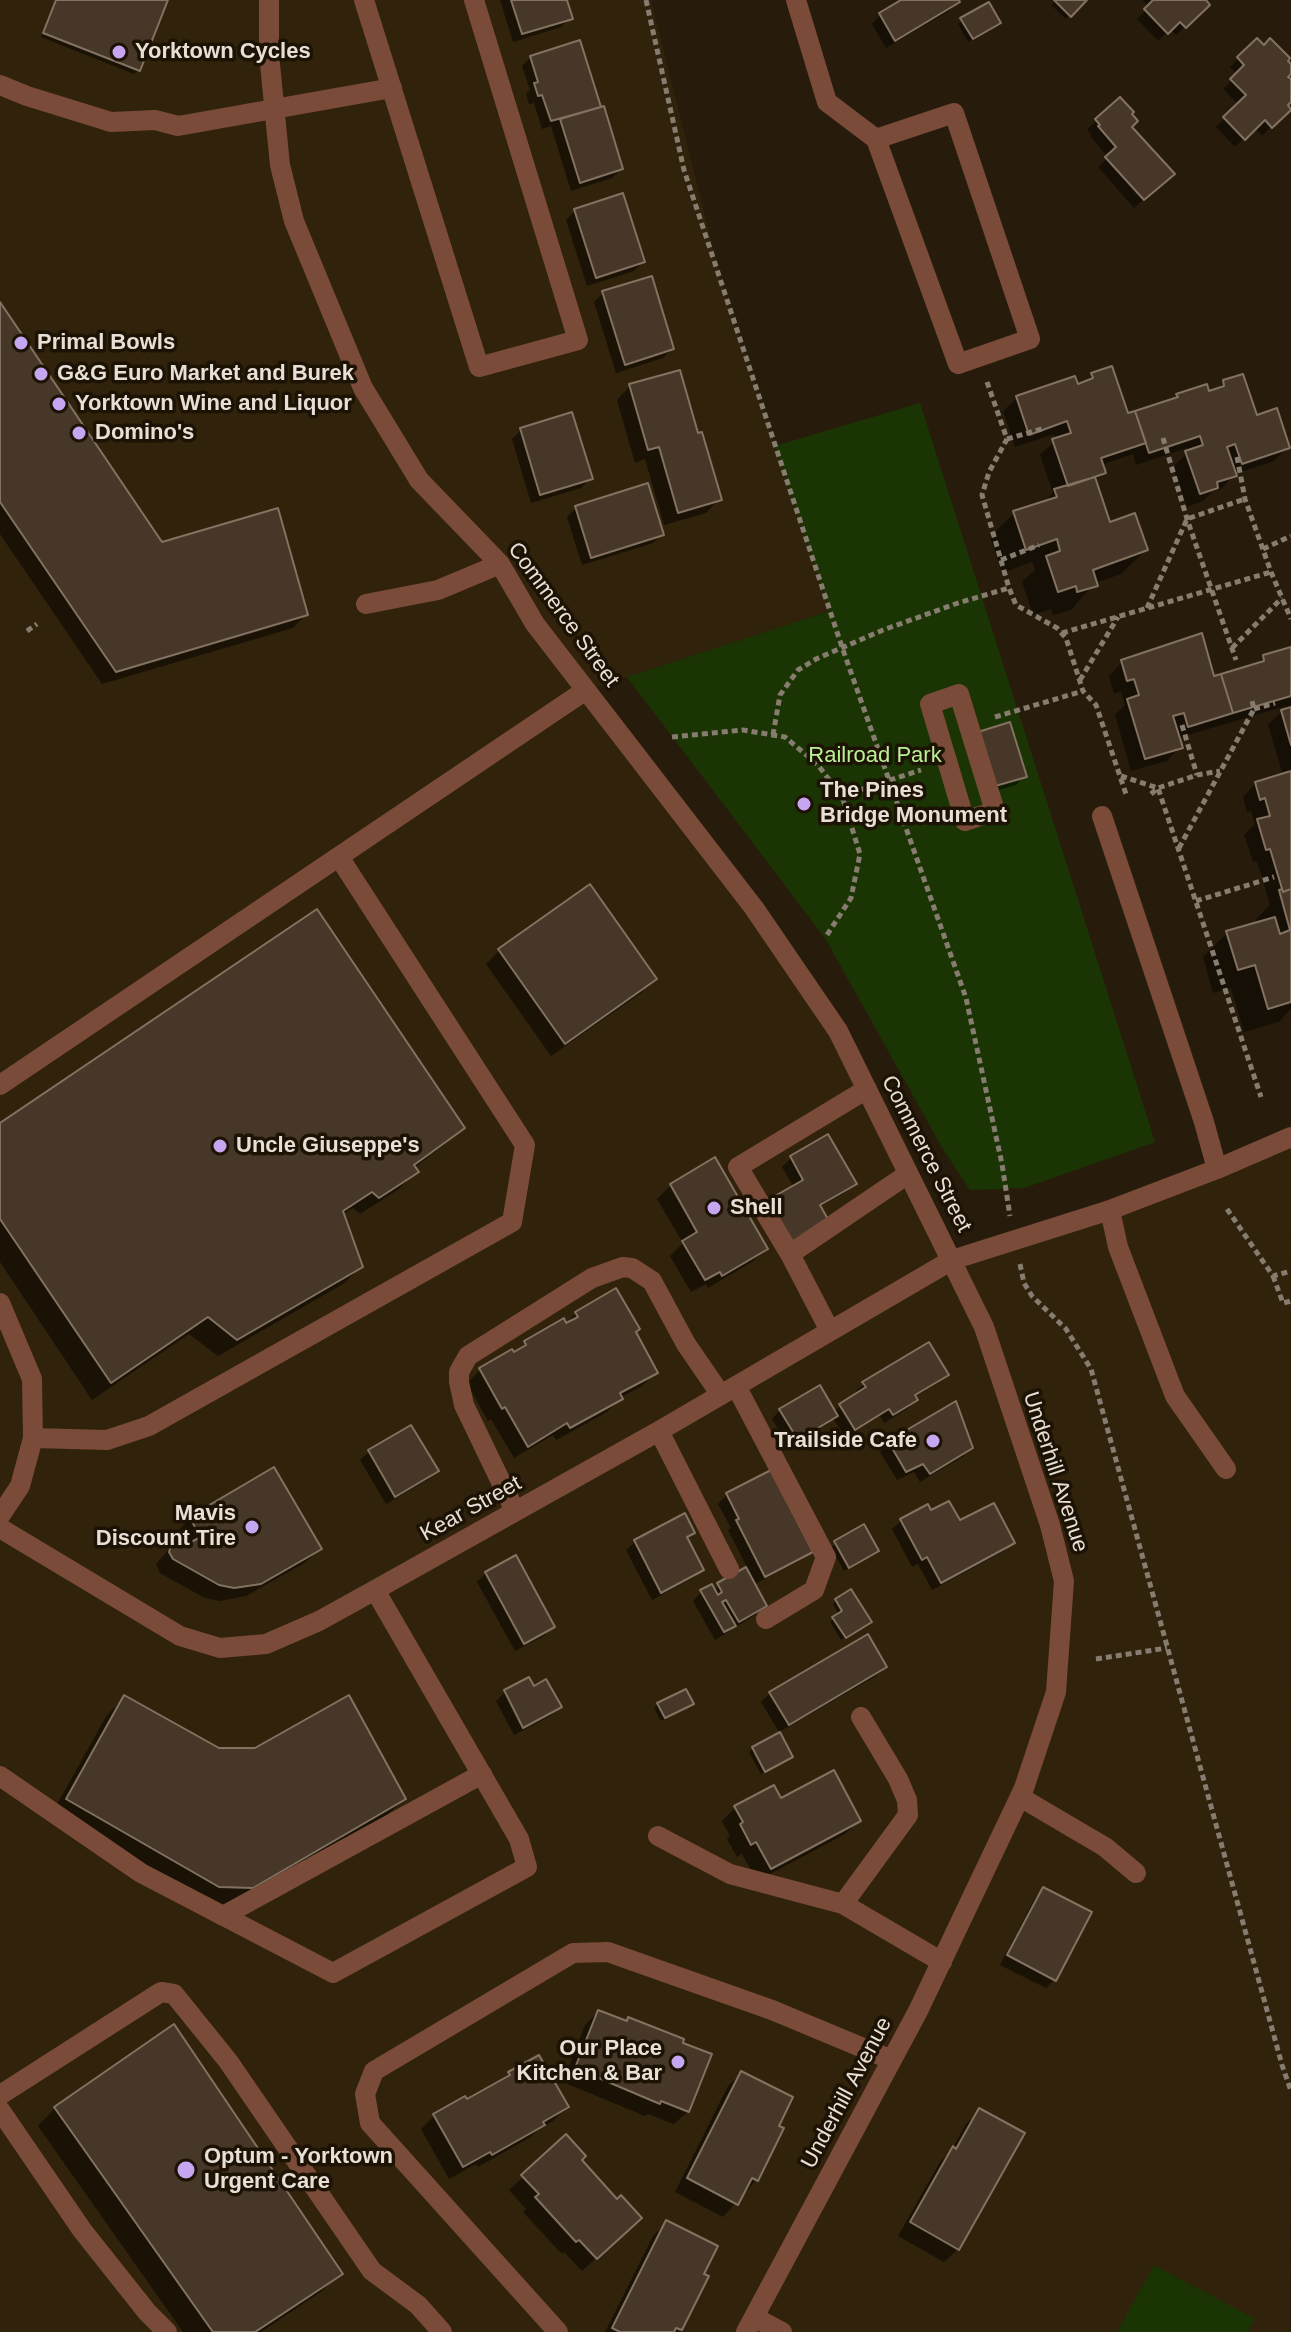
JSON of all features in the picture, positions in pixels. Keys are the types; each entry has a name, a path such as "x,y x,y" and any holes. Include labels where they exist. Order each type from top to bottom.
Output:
{"street":[{"name":"Commerce Street","path":"269,0 269,54 280,165 294,221 363,388 419,480 500,564 535,624 754,908 838,1031 952,1260"},
{"path":"364,0 479,367 578,340 474,0"},
{"path":"796,0 827,102 876,139 958,364 1030,339 954,113 876,139"},
{"path":"0,85 111,122 155,120 178,126 392,88"},
{"path":"366,604 438,590 500,564"},
{"path":"0,1085 586,690"},
{"path":"959,694 995,811 965,821 948,762 930,704 959,694"},
{"path":"1102,816 1217,1169"},
{"path":"33,1438 107,1440 149,1426 512,1222 525,1145 339,857"},
{"path":"830,1331 790,1254 738,1167 867,1089"},
{"path":"952,1260 1110,1210 1291,1137"},
{"path":"790,1254 908,1174"},
{"path":"1110,1210 1118,1247 1175,1396 1226,1469"},
{"name":"Kear Street","path":"0,1528 180,1636 220,1648 266,1644 319,1621 375,1590 659,1431 952,1260"},
{"name":"Underhill Avenue","path":"750,2324 942,1962 1020,1797 1056,1692 1064,1581 1050,1525 984,1327 952,1260"},
{"path":"515,1511 464,1405 459,1372 468,1356 592,1278 623,1267 632,1268 652,1281 686,1344 728,1390 826,1557 814,1590 766,1619"},
{"path":"0,1303 32,1379 33,1438 20,1486 0,1516"},
{"path":"659,1431 729,1569"},
{"path":"0,1776 141,1873 333,1973 527,1867 519,1839 375,1590"},
{"path":"843,1904 908,1815 907,1800 898,1779 861,1717"},
{"path":"223,1916 482,1774"},
{"path":"1020,1797 1105,1847 1136,1873"},
{"path":"658,1836 730,1874 843,1904 942,1962"},
{"path":"558,2332 370,2123 365,2094 374,2071 573,1953 608,1952 772,2010 892,2060"},
{"path":"0,2095 161,1992 174,1994 228,2061 372,2271 418,2305 442,2332"},
{"path":"0,2110 82,2230 147,2312 167,2332"},
{"path":"750,2324 782,2332"}],"path":[{"path":"646,0 684,170 842,647 966,998 1024,1283 1032,1296 1066,1329 1091,1369 1291,2091"},
{"path":"984,373 1007,439"},
{"path":"1045,428 1007,439 989,472 982,495 1016,605 1057,628 1066,638 1083,691 1096,705 1127,797"},
{"path":"1163,438 1210,590 1236,660"},
{"path":"1237,457 1245,499 1291,619"},
{"path":"1146,609 1187,519 1245,499"},
{"path":"1263,549 1291,536"},
{"path":"1001,560 1039,545"},
{"path":"1062,633 1271,572"},
{"path":"773,735 780,695 798,670 842,647 943,608 1009,588"},
{"path":"1232,648 1282,598"},
{"path":"1079,681 1118,617"},
{"path":"27,631 37,624"},
{"path":"1029,707 1083,691"},
{"path":"1179,848 1254,709 1252,701"},
{"path":"1254,709 1275,703"},
{"path":"1182,725 1197,775"},
{"path":"672,737 743,730 785,737 817,764 842,796 860,854 851,898 825,938"},
{"path":"842,796 948,762"},
{"path":"1151,794 1158,788 1197,775 1220,771"},
{"path":"1120,775 1158,788"},
{"path":"1158,788 1261,1097"},
{"path":"1196,901 1274,877"},
{"path":"1227,1209 1273,1276 1283,1303 1291,1301"},
{"path":"1273,1276 1291,1271"},
{"path":"1096,1659 1167,1648"}],"shaded area":[{"path":"0,0 651,0 721,280 830,611 587,690 803,980 952,1259 1291,1133 1290,2332 0,2332"}],"green space":[{"name":"Railroad Park","path":"920,403 1155,1142 1024,1188 970,1190 943,1149 825,938 627,677 830,611 775,446"},
{"path":"1154,2265 1255,2319 1248,2332 1117,2332"}],"building":[{"name":"Yorktown Cycles","path":"56,0 168,0 140,71 43,33"},
{"path":"511,0 567,0 573,19 522,34"},
{"path":"901,0 960,2 895,41 879,13"},
{"path":"1054,0 1087,0 1071,17"},
{"path":"1153,0 1206,0 1210,5 1186,28 1180,22 1168,34 1144,9"},
{"path":"989,2 1001,23 973,39 960,18"},
{"path":"1257,38 1264,45 1270,38 1290,58 1291,74 1288,77 1291,79 1291,102 1288,105 1291,110 1272,128 1265,120 1245,140 1223,117 1246,95 1230,79 1244,65 1237,57"},
{"path":"580,40 601,107 551,121 542,95 538,96 534,83 538,82 530,56"},
{"path":"1120,97 1138,121 1132,127 1175,174 1144,200 1105,157 1116,147 1095,119"},
{"path":"604,106 623,169 580,183 560,119"},
{"path":"623,193 645,262 596,278 574,209"},
{"path":"652,276 674,349 625,365 602,291"},
{"path":"0,302 162,542 278,508 308,615 116,672 0,502"},
{"path":"1112,366 1128,413 1135,411 1146,443 1101,458 1106,473 1068,486 1052,439 1071,433 1067,421 1029,435 1016,396 1075,376 1078,384 1093,378 1091,373"},
{"path":"680,370 722,500 678,513 659,447 648,450 629,384"},
{"path":"1243,374 1257,415 1277,408 1290,448 1242,464 1235,444 1227,447 1237,476 1217,482 1218,488 1200,494 1185,451 1203,445 1200,436 1149,453 1135,411 1207,384 1209,391 1224,386 1223,380"},
{"path":"572,412 593,479 540,495 520,428"},
{"path":"1095,477 1110,522 1135,513 1148,550 1093,570 1098,586 1077,592 1076,586 1058,592 1046,556 1060,551 1057,539 1026,550 1013,511 1057,497 1054,489"},
{"path":"648,483 664,535 591,558 575,506"},
{"path":"1202,633 1214,676 1221,674 1233,713 1188,727 1184,713 1173,716 1183,748 1145,759 1127,699 1139,695 1134,679 1127,681 1121,660"},
{"path":"1291,647 1291,696 1233,713 1221,674 1264,661 1263,655"},
{"path":"1291,707 1291,745 1281,710"},
{"path":"1010,722 1027,777 995,786 978,732"},
{"path":"1291,771 1291,889 1283,892 1257,819 1270,816 1265,798 1260,800 1255,782"},
{"path":"590,884 657,979 565,1044 498,949"},
{"path":"1291,889 1291,1002 1268,1009 1255,965 1238,970 1226,931 1275,917 1280,934 1290,930 1279,890 1283,892"},
{"name":"Uncle Giuseppe's","path":"317,909 465,1128 414,1165 419,1172 379,1198 372,1192 343,1211 363,1267 237,1340 208,1317 111,1383 0,1219 0,1123"},
{"path":"828,1134 857,1184 820,1205 829,1221 791,1243 766,1201 803,1180 790,1156"},
{"name":"Shell","path":"715,1157 768,1249 722,1276 720,1272 705,1280 682,1241 697,1232 670,1184"},
{"path":"616,1288 640,1329 636,1332 658,1373 620,1393 623,1399 570,1428 567,1423 528,1447 479,1368 512,1349 514,1352 526,1345 524,1341 564,1318 566,1323 578,1317 575,1312"},
{"path":"929,1342 949,1375 915,1395 918,1400 893,1415 889,1409 855,1430 839,1404 866,1387 862,1382"},
{"path":"820,1385 838,1416 798,1440 779,1409"},
{"path":"956,1401 973,1448 930,1474 923,1464 906,1472 888,1441"},
{"path":"411,1425 439,1471 395,1497 368,1450"},
{"name":"Mavis Discount Tire","path":"274,1467 322,1549 261,1584 234,1588 219,1585 173,1559 169,1552 172,1543 182,1540 187,1544 201,1537 189,1517"},
{"path":"771,1470 813,1552 765,1577 726,1493"},
{"path":"949,1501 960,1520 994,1503 1015,1543 941,1583 927,1557 922,1560 900,1519 928,1504 931,1510"},
{"path":"685,1513 695,1533 687,1537 704,1570 661,1593 634,1540"},
{"path":"864,1524 879,1551 849,1568 834,1541"},
{"path":"516,1555 555,1627 524,1644 485,1572"},
{"path":"746,1567 767,1606 739,1622 726,1600 722,1602 736,1626 724,1632 700,1590 712,1584 718,1595 722,1592 717,1583"},
{"path":"851,1589 872,1622 846,1638 832,1617 842,1611 835,1599"},
{"path":"868,1634 887,1667 789,1725 769,1692"},
{"path":"529,1677 534,1686 546,1679 562,1707 523,1728 504,1690"},
{"path":"686,1689 694,1704 665,1718 657,1703"},
{"path":"124,1695 219,1748 255,1748 349,1695 406,1799 253,1888 219,1887 66,1799"},
{"path":"780,1732 793,1757 765,1772 752,1747"},
{"path":"834,1770 861,1821 771,1869 756,1842 751,1845 734,1806 774,1785 781,1798"},
{"path":"1043,1887 1092,1912 1056,1981 1007,1955"},
{"path":"598,2010 627,2021 628,2017 684,2039 683,2043 712,2054 689,2112 661,2101 660,2104 575,2068"},
{"name":"Optum - Yorktown Urgent Care","path":"174,2024 343,2274 255,2332 213,2332 54,2107"},
{"path":"539,2055 569,2107 543,2122 545,2125 492,2155 490,2152 463,2167 433,2114 465,2096 467,2099"},
{"path":"741,2071 793,2097 779,2126 784,2128 758,2181 752,2178 738,2205 687,2178"},
{"path":"979,2108 1025,2133 959,2250 910,2222 953,2146 956,2149"},
{"path":"566,2134 586,2156 582,2160 617,2199 621,2195 642,2218 597,2259 579,2240 576,2242 535,2197 539,2194 521,2175"},
{"path":"666,2220 718,2246 704,2274 709,2276 682,2330 620,2332 612,2328"}],"place":[{"name":"Yorktown Cycles","path":"119,52"},
{"name":"Primal Bowls","path":"21,343"},
{"name":"G&G Euro Market and Burek","path":"41,374"},
{"name":"Yorktown Wine and Liquor","path":"59,404"},
{"name":"Domino's","path":"79,433"},
{"name":"The Pines Bridge Monument","path":"804,804"},
{"name":"Uncle Giuseppe's","path":"220,1146"},
{"name":"Shell","path":"714,1208"},
{"name":"Trailside Cafe","path":"933,1441"},
{"name":"Mavis Discount Tire","path":"252,1527"},
{"name":"Our Place Kitchen & Bar","path":"678,2062"},
{"name":"Optum - Yorktown Urgent Care","path":"186,2170"}]}
